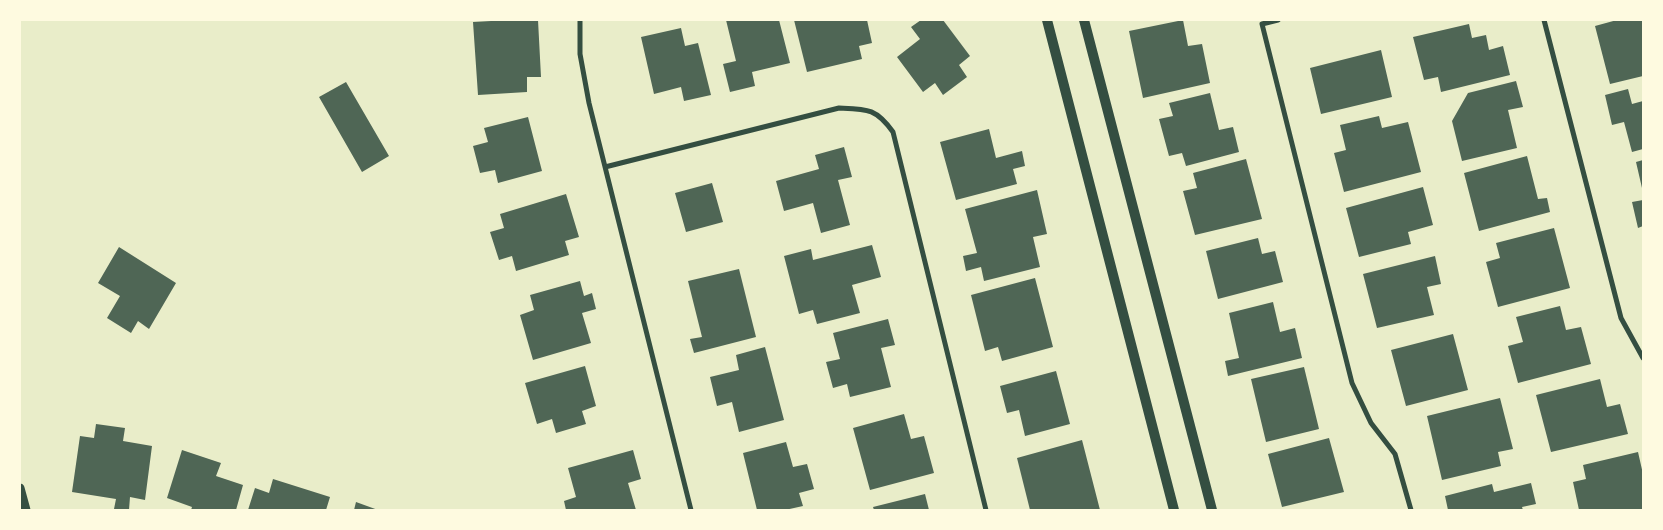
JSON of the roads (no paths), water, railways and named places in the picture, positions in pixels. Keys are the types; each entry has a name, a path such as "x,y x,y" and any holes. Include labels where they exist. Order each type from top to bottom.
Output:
{"main road":[{"path":"1047,20 1174,510"},
{"path":"1084,20 1212,510"}],"street":[{"path":"580,20 580,54 605,167 691,510"},
{"path":"1278,20 1262,24 1352,383 1371,423 1395,454 1411,510"},
{"path":"1544,20 1620,318 1643,358"},
{"path":"605,167 839,108 869,109 884,120 893,132 986,510"},
{"path":"20,488 26,510"}]}
